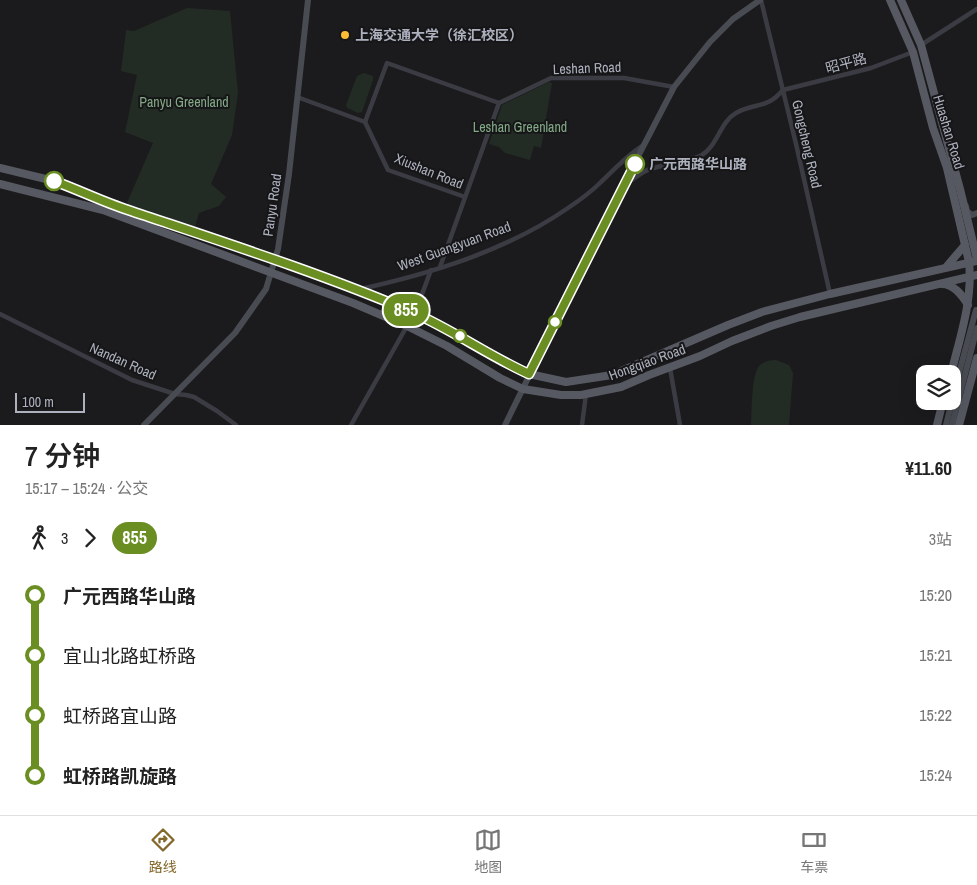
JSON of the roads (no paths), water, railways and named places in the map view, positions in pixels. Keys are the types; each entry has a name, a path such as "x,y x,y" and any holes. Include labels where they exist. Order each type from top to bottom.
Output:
{"main road":[{"name":"Huashan Road","path":"890,0 913,52 933,128 947,168 965,245 974,261"},
{"name":"Huashan Road","path":"901,0 921,45 960,189 974,261 974,275 953,365"},
{"name":"Hongqiao Road","path":"0,168 54,181 125,210 276,260 415,313 460,336 506,364 529,374 566,382 612,376 762,312 830,294 974,261"},
{"name":"Hongqiao Road","path":"0,184 103,210 353,303 448,346 500,378 524,389 561,395 586,394 621,387 700,356 732,340 771,326 800,317 974,275"},
{"path":"945,267 965,245"},
{"path":"938,284 945,283 956,290 968,305"},
{"path":"959,425 977,358"},
{"path":"937,425 941,410"}],"street":[{"name":"Panyu Road","path":"144,425 234,333 266,289 276,260 289,174 308,0"},
{"name":"West Guangyuan Road","path":"355,290 431,270 498,247 548,221 585,196 632,151 645,144 674,86 694,61 733,19 761,0"},
{"name":"Gongcheng Road","path":"761,0 830,294"},
{"path":"921,45 977,9"},
{"name":"昭平路","path":"783,90 870,68 913,52"},
{"path":"297,97 365,122 388,63 499,103 440,267"},
{"name":"Leshan Road","path":"499,103 551,78 624,78 674,86"},
{"path":"623,186 649,169 702,155 713,146 730,118 743,110 763,106 775,100 783,90"},
{"name":"Xiushan Road","path":"365,122 388,170 465,197"},
{"path":"505,425 645,144"},
{"path":"960,189 968,211 972,215 977,213"},
{"path":"415,313 431,270"},
{"path":"961,366 976,310"},
{"name":"Nandan Road","path":"0,314 132,380 174,394 194,397 236,425"},
{"path":"351,425 407,326"},
{"path":"952,425 977,328"},
{"path":"670,368 680,425"},
{"path":"582,425 586,394"},
{"path":"946,425 950,410"}],"place":[{"name":"上海交通大学（徐汇校区）","path":"345,35"},
{"name":"广元西路华山路","path":"635,164"}],"park label":[{"name":"Panyu Greenland","path":"184,102"},
{"name":"Leshan Greenland","path":"520,127"}]}
